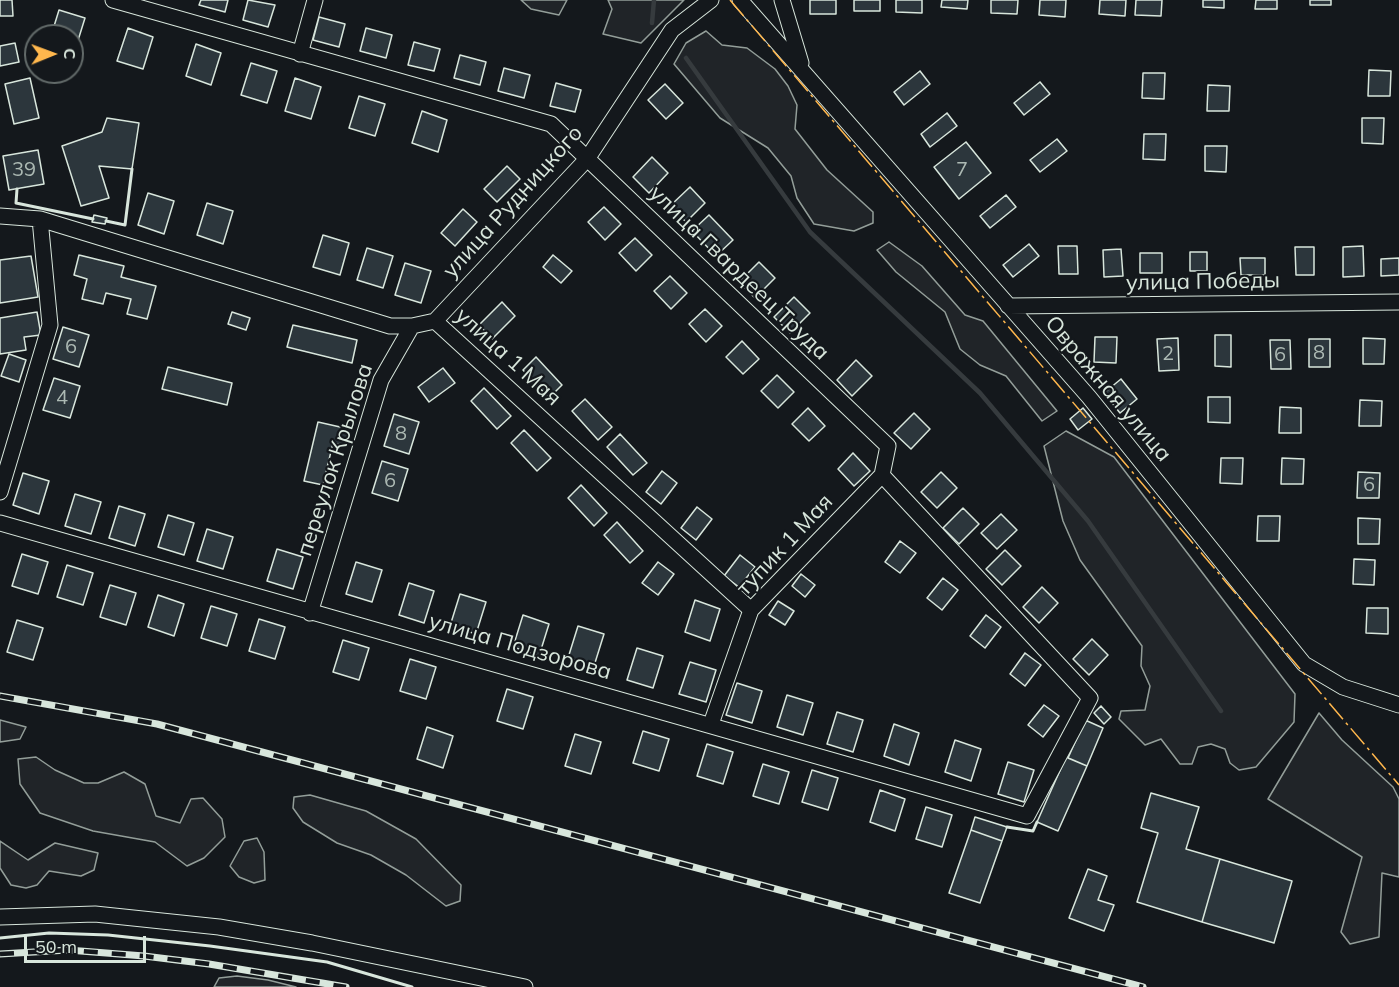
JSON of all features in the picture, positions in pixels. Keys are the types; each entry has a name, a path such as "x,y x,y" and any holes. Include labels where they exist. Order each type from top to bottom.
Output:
{"street":[{"name":"улица Гвардеец Труда","path":"113,0 551,124 888,446 882,475"},
{"path":"300,54 315,0"},
{"name":"улица Рудницкого","path":"435,321 587,159 672,30 711,0"},
{"name":"Овражная улица","path":"740,0 1089,397 1304,664 1342,687 1399,705"},
{"name":"Овражная улица","path":"782,0 803,69"},
{"name":"улица 1 Мая","path":"0,216 40,219 390,326 412,326 435,321 752,610"},
{"path":"0,492 50,325 40,219"},
{"name":"улица Победы","path":"1008,306 1399,302"},
{"name":"переулок Крылова","path":"310,613 381,380 412,326"},
{"name":"тупик 1 Мая","path":"711,724 752,610 882,475"},
{"name":"улица Подзорова","path":"0,523 1027,816 1090,698 882,475"},
{"path":"0,917 95,914 219,927 312,943 525,987"}],"shaded area":[{"path":"521,0 567,0 559,15 531,9"},
{"path":"608,0 684,0 641,43 603,34 612,9"},
{"path":"706,31 722,45 747,48 775,69 788,86 797,105 795,129 827,170 873,212 873,223 854,231 814,224 797,198 791,176 768,148 720,118 674,64 686,43"},
{"path":"889,242 922,266 965,315 983,321 1057,411 1042,421 1006,376 980,365 960,349 945,312 896,272 877,250"},
{"path":"1066,431 1114,457 1295,694 1294,722 1256,767 1239,770 1230,763 1225,749 1211,744 1198,747 1192,764 1180,764 1161,739 1145,745 1119,719 1121,711 1145,710 1150,686 1141,666 1142,646 1080,560 1063,521 1044,446"},
{"path":"1319,713 1342,740 1393,787 1399,799 1399,877 1382,873 1379,937 1350,944 1341,932 1362,857 1268,799"},
{"path":"0,720 26,727 20,739 0,742"},
{"path":"36,757 55,770 84,783 98,783 124,772 145,784 156,816 180,823 191,799 203,798 222,819 225,837 204,858 187,866 155,842 93,831 40,813 20,784 18,759"},
{"path":"310,795 366,811 416,839 461,885 460,901 446,906 406,875 371,855 337,843 303,822 293,808 294,797"},
{"path":"257,838 264,852 265,880 254,883 239,877 230,866 244,841"},
{"path":"0,841 28,860 55,843 98,853 94,870 81,876 49,871 37,885 26,888 11,885 0,868"},
{"path":"237,976 296,987 214,987 219,978"}],"building":[{"path":"0,0 12,0 13,16 0,16"},
{"path":"201,0 228,0 225,12 199,5"},
{"path":"248,0 275,5 268,27 243,20"},
{"path":"810,0 836,0 836,14 810,14"},
{"path":"854,0 880,0 880,11 854,11"},
{"path":"896,0 922,0 922,13 896,12"},
{"path":"942,0 968,0 967,9 941,7"},
{"path":"991,0 1018,0 1017,14 991,13"},
{"path":"1040,0 1066,0 1065,17 1039,15"},
{"path":"1100,0 1126,0 1125,16 1099,14"},
{"path":"1136,0 1162,0 1161,16 1135,15"},
{"path":"1203,0 1224,0 1224,8 1203,7"},
{"path":"1256,0 1277,0 1277,9 1255,9"},
{"path":"1310,0 1331,0 1331,5 1310,5"},
{"path":"59,10 85,18 83,24 55,24"},
{"path":"319,17 345,24 339,47 313,40"},
{"path":"128,28 153,37 143,69 117,61"},
{"path":"366,28 392,35 386,58 360,51"},
{"path":"414,42 440,49 434,71 408,65"},
{"path":"15,43 19,62 0,66 0,46"},
{"path":"196,44 221,53 211,85 186,76"},
{"path":"460,55 486,62 480,85 454,78"},
{"path":"251,63 277,71 267,103 241,95"},
{"path":"504,68 530,75 524,98 498,91"},
{"path":"1369,70 1391,71 1390,96 1368,96"},
{"path":"920,71 930,84 904,105 894,92"},
{"path":"1143,73 1165,73 1164,99 1142,98"},
{"path":"295,78 321,87 311,119 285,111"},
{"path":"24,79 24,84 31,84 39,118 14,124 5,84"},
{"path":"1040,82 1050,94 1024,115 1014,103"},
{"path":"556,83 581,90 575,112 550,106"},
{"path":"665,84 683,103 666,119 648,100"},
{"path":"1208,85 1230,86 1229,111 1207,111"},
{"path":"359,96 385,104 375,136 349,128"},
{"path":"422,111 447,120 438,152 412,143"},
{"path":"947,113 957,126 930,147 921,134"},
{"path":"107,118 139,123 132,169 99,166 109,198 81,206 62,146 102,132"},
{"path":"1362,118 1384,118 1383,144 1362,143"},
{"path":"1144,134 1166,134 1165,160 1143,159"},
{"path":"1057,139 1067,151 1040,172 1030,160"},
{"path":"966,142 991,173 959,199 934,167"},
{"path":"1205,146 1227,146 1226,172 1205,171"},
{"path":"38,150 44,184 9,190 3,156"},
{"path":"652,157 668,173 649,193 633,177"},
{"path":"507,166 520,179 497,202 484,189"},
{"path":"690,187 705,203 686,222 670,206"},
{"path":"148,193 174,201 164,234 138,225"},
{"path":"1006,195 1016,207 990,228 980,216"},
{"path":"207,203 233,211 223,244 197,235"},
{"path":"604,207 621,224 605,240 588,222"},
{"path":"463,209 477,222 455,246 441,233"},
{"path":"94,215 107,218 105,224 92,222"},
{"path":"709,215 733,240 716,256 692,231"},
{"path":"323,235 349,243 340,275 313,267"},
{"path":"635,238 652,255 636,271 619,253"},
{"path":"1029,244 1039,256 1013,277 1003,265"},
{"path":"1058,246 1077,246 1078,274 1059,274"},
{"path":"1363,246 1364,276 1343,277 1343,247"},
{"path":"1295,247 1314,247 1314,275 1296,275"},
{"path":"367,248 393,256 383,288 357,280"},
{"path":"1121,249 1123,276 1104,277 1103,250"},
{"path":"1190,252 1207,252 1207,271 1190,271"},
{"path":"1140,253 1162,253 1162,273 1140,273"},
{"path":"79,255 124,266 121,277 156,286 147,319 127,314 131,299 106,293 103,304 82,299 87,279 74,275"},
{"path":"553,255 572,271 561,283 543,267"},
{"path":"31,256 38,297 0,303 0,260"},
{"path":"1240,258 1265,258 1265,275 1241,275"},
{"path":"1399,258 1399,275 1381,276 1381,259"},
{"path":"759,262 775,278 755,298 739,282"},
{"path":"405,263 431,271 421,303 395,295"},
{"path":"670,276 687,293 671,309 654,291"},
{"path":"794,297 810,313 790,333 774,317"},
{"path":"502,302 515,316 492,339 479,325"},
{"path":"705,309 722,326 706,342 689,324"},
{"path":"37,312 41,335 24,337 26,350 0,354 0,318"},
{"path":"232,312 250,318 246,330 228,324"},
{"path":"293,325 357,340 352,363 287,347"},
{"path":"63,327 89,335 79,367 53,359"},
{"path":"1215,335 1231,335 1231,367 1215,366"},
{"path":"1095,337 1117,337 1116,363 1094,362"},
{"path":"1178,338 1179,370 1159,371 1157,339"},
{"path":"1363,338 1385,339 1384,364 1363,364"},
{"path":"1309,339 1330,339 1330,367 1309,367"},
{"path":"1270,340 1290,340 1291,369 1271,369"},
{"path":"742,341 759,359 743,374 726,357"},
{"path":"9,354 26,360 19,382 1,376"},
{"path":"536,357 562,385 549,398 523,370"},
{"path":"856,360 872,376 852,396 837,380"},
{"path":"168,367 232,383 227,405 162,389"},
{"path":"443,368 455,383 429,402 418,387"},
{"path":"777,375 794,392 778,408 761,391"},
{"path":"54,378 80,386 70,418 43,410"},
{"path":"1121,379 1137,399 1120,413 1104,393"},
{"path":"484,388 511,416 497,429 471,401"},
{"path":"1208,397 1230,397 1230,423 1208,422"},
{"path":"585,399 612,427 598,440 572,411"},
{"path":"1360,400 1382,401 1381,426 1359,426"},
{"path":"1280,407 1301,408 1301,433 1279,433"},
{"path":"808,408 825,426 809,441 792,424"},
{"path":"1083,408 1092,419 1078,430 1070,419"},
{"path":"914,413 930,429 911,449 894,433"},
{"path":"394,414 419,422 409,454 384,446"},
{"path":"318,422 349,429 345,446 333,443 323,485 304,481"},
{"path":"524,430 551,458 537,471 511,443"},
{"path":"620,434 647,463 633,475 607,447"},
{"path":"853,453 870,471 854,486 838,469"},
{"path":"1221,458 1243,458 1242,484 1220,483"},
{"path":"1282,458 1304,459 1303,484 1281,484"},
{"path":"382,461 408,469 398,501 372,493"},
{"path":"662,471 677,483 661,504 646,492"},
{"path":"941,472 957,488 937,508 921,492"},
{"path":"1358,472 1380,473 1379,498 1357,498"},
{"path":"23,473 49,481 39,514 13,505"},
{"path":"581,485 607,513 594,526 568,498"},
{"path":"75,494 101,502 91,534 65,526"},
{"path":"119,506 145,514 135,546 109,538"},
{"path":"697,507 712,519 696,540 681,528"},
{"path":"963,508 979,524 959,544 943,528"},
{"path":"1001,514 1017,530 997,549 981,533"},
{"path":"168,515 194,523 184,555 158,547"},
{"path":"1258,516 1280,516 1279,541 1257,541"},
{"path":"1358,518 1380,519 1379,544 1358,544"},
{"path":"617,522 643,551 630,563 604,535"},
{"path":"207,529 233,537 223,569 197,561"},
{"path":"900,541 916,553 900,573 885,562"},
{"path":"277,549 303,557 293,589 267,581"},
{"path":"1005,550 1021,566 1002,585 986,569"},
{"path":"22,554 48,562 38,594 12,586"},
{"path":"740,555 755,567 739,587 724,576"},
{"path":"1354,559 1375,560 1374,585 1353,584"},
{"path":"356,562 382,570 372,602 346,594"},
{"path":"658,562 674,574 658,595 642,583"},
{"path":"67,565 93,573 83,605 57,597"},
{"path":"801,574 815,585 805,597 792,586"},
{"path":"943,578 958,590 942,610 927,598"},
{"path":"409,583 434,591 424,623 399,615"},
{"path":"110,585 136,593 126,625 100,617"},
{"path":"1042,587 1058,603 1039,623 1023,607"},
{"path":"460,594 486,602 476,634 450,626"},
{"path":"158,595 184,604 174,636 148,627"},
{"path":"695,600 720,609 710,641 685,632"},
{"path":"778,601 794,611 785,625 769,615"},
{"path":"211,606 237,614 227,646 201,638"},
{"path":"1367,608 1388,608 1388,634 1366,633"},
{"path":"523,615 549,624 539,656 513,647"},
{"path":"986,615 1001,627 985,648 970,636"},
{"path":"259,619 285,627 275,659 249,651"},
{"path":"17,620 43,628 33,660 7,652"},
{"path":"578,626 604,634 594,666 568,658"},
{"path":"1092,639 1108,655 1089,675 1073,659"},
{"path":"343,640 369,648 359,680 333,672"},
{"path":"637,648 663,656 653,688 627,680"},
{"path":"1025,653 1041,665 1025,686 1010,674"},
{"path":"410,659 436,667 426,699 400,691"},
{"path":"690,662 716,670 706,702 679,694"},
{"path":"737,683 762,691 752,723 726,715"},
{"path":"507,689 533,697 523,729 497,721"},
{"path":"787,695 813,703 803,735 777,727"},
{"path":"1044,705 1059,716 1043,737 1028,725"},
{"path":"1101,706 1111,717 1104,724 1094,713"},
{"path":"837,712 863,720 853,752 827,744"},
{"path":"1085,720 1103,728 1087,766 1068,758"},
{"path":"894,724 919,733 909,765 884,756"},
{"path":"427,727 453,736 443,768 417,759"},
{"path":"643,731 669,739 659,771 633,763"},
{"path":"575,734 601,742 591,774 565,766"},
{"path":"955,740 981,749 971,781 945,772"},
{"path":"707,744 733,752 723,784 697,776"},
{"path":"1066,757 1087,766 1058,831 1037,822"},
{"path":"1008,762 1034,770 1024,802 998,794"},
{"path":"763,764 789,772 779,804 753,796"},
{"path":"812,770 838,778 828,810 802,802"},
{"path":"880,790 905,799 895,831 870,822"},
{"path":"1151,793 1199,807 1186,849 1220,859 1202,922 1137,902 1158,833 1141,828"},
{"path":"926,807 952,815 942,847 916,839"},
{"path":"975,817 1007,827 1002,841 971,830"},
{"path":"971,830 1002,841 980,903 949,893"},
{"path":"1220,859 1292,881 1274,943 1202,922"},
{"path":"1088,869 1107,876 1098,900 1114,905 1104,931 1069,918"}],"waterway":[{"path":"652,23 654,0"},
{"path":"686,58 810,232 980,393 1088,521 1221,711"}],"railway":[{"path":"0,696 157,724 1143,987"},
{"path":"0,954 68,950 144,956 209,964 346,987"}],"wall":[{"path":"106,221 125,225 132,169"},
{"path":"17,189 16,203 93,219"},
{"path":"1007,827 1033,831 1037,822"},
{"path":"0,938 49,933 108,935 210,946 327,962 412,987"}],"power":[{"path":"730,0 1399,785"}]}
